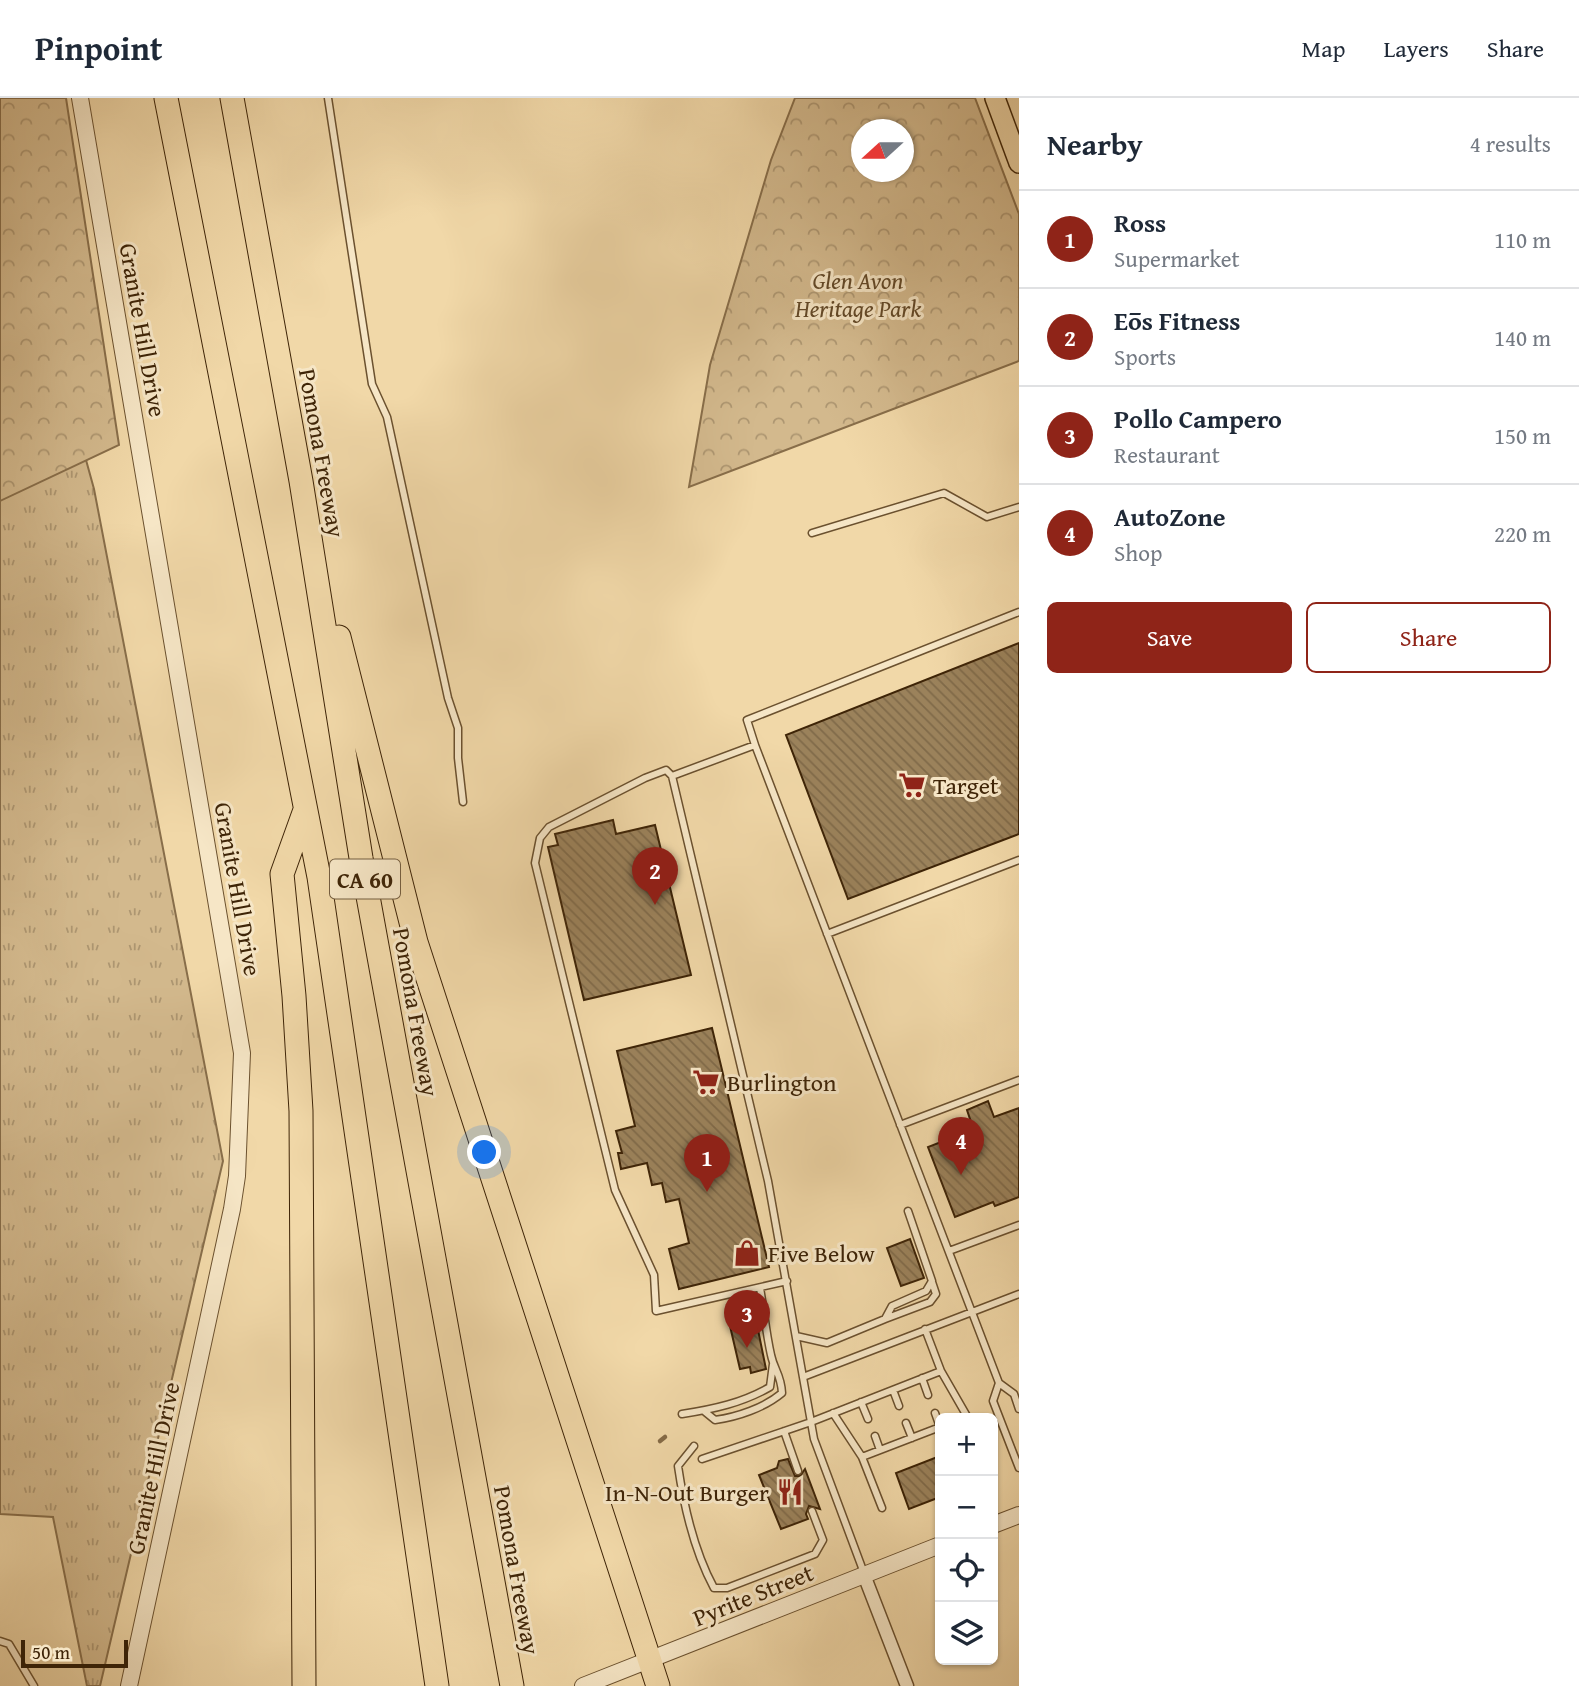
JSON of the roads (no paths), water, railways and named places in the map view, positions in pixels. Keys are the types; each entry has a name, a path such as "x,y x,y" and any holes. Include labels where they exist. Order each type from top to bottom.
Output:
{"highway":[{"name":"CA 60","path":"166,98 321,891 437,1685"},
{"name":"Pomona Freeway","path":"232,98 301,481 361,858 512,1686"},
{"path":"301,481 416,942 657,1686"},
{"path":"304,1686 301,1111 294,996 282,874 306,807"}],"main road":[{"path":"995,98 1015,138 1019,163"}],"street":[{"name":"Granite Hill Drive","path":"80,98 242,1054 237,1176 232,1209 129,1686"},
{"path":"998,1523 1019,1515"},
{"name":"Pyrite Street","path":"583,1686 935,1547"},
{"path":"864,1575 907,1686"}],"lane":[{"path":"328,98 373,384 387,417 448,698 458,729 463,802"},
{"path":"812,533 944,493 987,517 1019,507"},
{"path":"1019,612 747,720 999,1383 1013,1394 1019,1409"},
{"path":"672,776 755,745"},
{"path":"787,1282 656,1311 653,1275 615,1190 535,863 540,838 549,827 666,770 672,776 768,1181 787,1282 814,1439 864,1575"},
{"path":"827,934 1019,860"},
{"path":"901,1125 1019,1080"},
{"path":"796,1336 827,1343 930,1302 936,1294 908,1211"},
{"path":"949,1251 1019,1225"},
{"path":"885,1319 892,1306 926,1290 932,1282"},
{"path":"682,1414 740,1402 771,1387 774,1373 760,1288"},
{"path":"803,1377 1019,1294"},
{"path":"925,1329 941,1371 964,1413"},
{"path":"704,1411 715,1420 728,1418 773,1401 782,1393 778,1369 772,1362"},
{"path":"702,1459 811,1422 941,1371"},
{"path":"922,1378 928,1395"},
{"path":"999,1383 993,1401 1019,1468"},
{"path":"893,1390 900,1406"},
{"path":"861,1402 868,1419"},
{"path":"832,1413 862,1457 882,1508"},
{"path":"906,1423 912,1438"},
{"path":"862,1457 935,1429"},
{"path":"784,1431 798,1471"},
{"path":"874,1436 880,1450"},
{"path":"694,1446 678,1466 689,1520 706,1574 714,1588 727,1588 815,1554 823,1541 812,1511"},
{"path":"0,1641 9,1644 34,1686"}],"waterway":[{"path":"660,1441 665,1437"}],"place":[{"name":"Target","path":"912,785"},
{"name":"Eōs Fitness","path":"655,905"},
{"name":"Burlington","path":"706,1082"},
{"name":"AutoZone","path":"961,1175"},
{"name":"Ross","path":"707,1192"},
{"name":"Five Below","path":"747,1253"},
{"name":"Pollo Campero","path":"747,1348"},
{"name":"In-N-Out Burger","path":"790,1492"}],"park label":[{"name":"Glen Avon Heritage Park","path":"858,294"}]}
